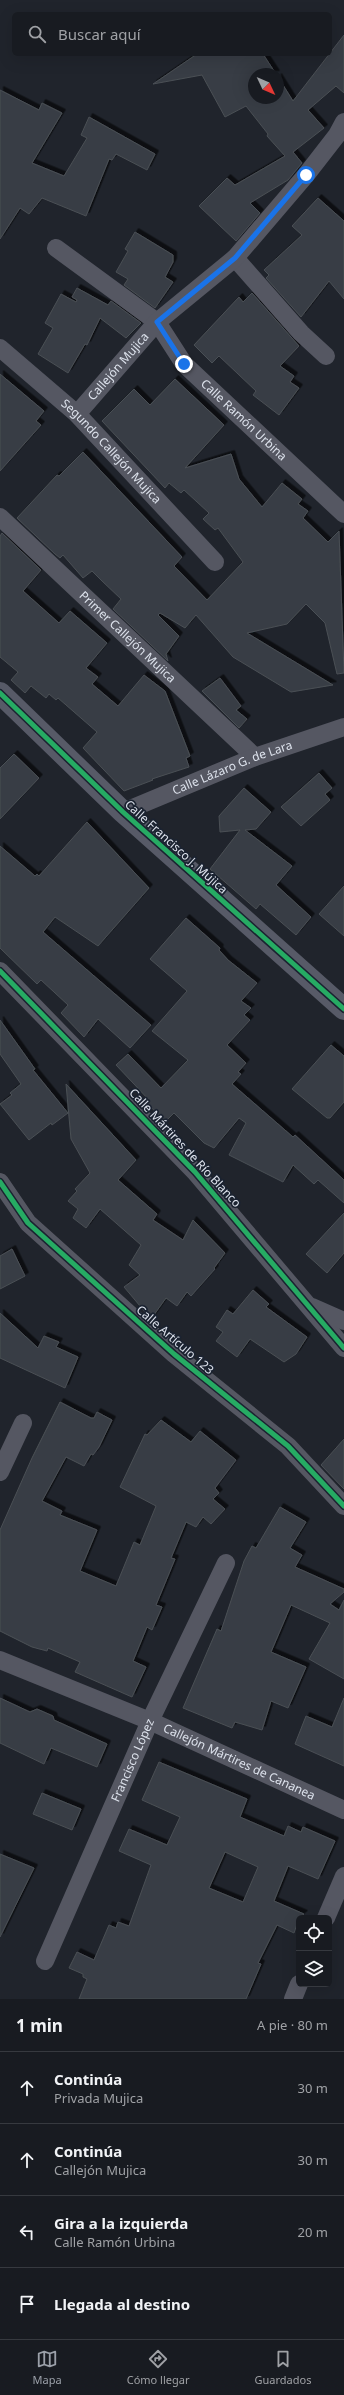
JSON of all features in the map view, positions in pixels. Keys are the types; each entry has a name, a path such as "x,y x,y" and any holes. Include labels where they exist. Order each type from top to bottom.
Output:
{"street":[{"name":"Callejón Mujica","path":"76,414 157,322 235,258 306,175 337,135 344,122"},
{"name":"Calle Ramón Urbina","path":"56,248 157,322 184,364 344,514"},
{"path":"235,258 301,333 326,356"},
{"name":"Segundo Callejón Mujica","path":"0,348 76,414 215,562"},
{"name":"Primer Callejón Mujica","path":"0,517 255,757"},
{"name":"Calle Francisco J. Mújica","path":"0,693 123,812 344,1010"},
{"name":"Calle Lázaro G. de Lara","path":"123,812 255,757 344,727"},
{"name":"Calle Mártires de Río Blanco","path":"0,971 195,1172 234,1215 306,1304 344,1348"},
{"name":"Calle Artículo 123","path":"0,1182 28,1223 174,1354 288,1446 344,1506"},
{"path":"306,1304 344,1321"},
{"path":"0,1472 23,1423"},
{"name":"Francisco López","path":"44,1961 150,1721 226,1563"},
{"name":"Callejón Mártires de Cananea","path":"0,1660 150,1721 344,1810"},
{"path":"327,1915 344,1876"},
{"path":"293,1999 298,1987"}],"building":[{"path":"344,35 344,93 336,86 308,110 324,128 293,152 302,163 288,180 250,203 260,213 236,241 199,206 227,178 235,185 285,156 267,136 268,134 246,106 225,117 202,75 153,84 194,56 264,56 272,68 248,68 248,104 284,104 284,87 293,101 328,56 332,56 332,51"},
{"path":"0,90 39,110 42,103 62,113 32,163 64,176 87,138 81,135 89,117 155,154 147,170 116,154 112,160 109,159 86,216 42,198 29,214 20,208 0,239"},
{"path":"318,198 344,221 344,299 329,281 301,317 266,278 269,275 264,270 302,235 292,226"},
{"path":"135,232 173,255 173,262 165,277 173,282 155,308 124,285 128,279 116,272 128,251 125,249"},
{"path":"77,288 108,305 111,301 141,323 126,338 100,318 87,345 85,344 68,373 38,354 53,328 45,323 61,294 76,302 77,300 72,297"},
{"path":"252,293 299,346 280,366 294,376 290,382 299,388 279,415 253,395 256,391 219,356 212,363 194,345 239,297 243,302"},
{"path":"0,374 44,411 36,421 41,425 0,471"},
{"path":"175,379 224,425 185,468 231,454 239,479 262,507 282,483 302,499 298,504 308,511 303,518 328,542 339,531 344,673 337,674 325,623 306,604 287,624 247,633 333,685 291,692 233,657 196,615 185,628 160,613 158,615 179,636 166,654 168,661 113,609 121,599 92,571 83,578 63,555 60,558 55,554 17,518 57,475 59,476 83,452 182,557 174,566 207,600 243,562 218,528 215,530 203,519 209,513 184,490 181,493 169,483 165,488 102,421 134,389 150,405"},
{"path":"2,533 41,570 23,591 59,623 70,611 107,643 86,668 98,677 92,684 118,706 144,675 165,691 190,756 186,758 189,767 152,779 153,780 124,791 83,748 97,732 58,698 56,700 49,694 46,698 31,686 25,693 11,680 18,672 0,657 0,536"},
{"path":"220,678 241,706 236,710 247,719 239,728 202,691"},
{"path":"14,754 39,778 0,819 0,768"},
{"path":"319,773 332,788 325,794 330,800 301,826 281,807"},
{"path":"244,788 271,812 256,829 245,830 292,866 276,885 311,917 296,935 260,904 256,909 210,869 240,830 220,832 219,816"},
{"path":"87,822 149,888 98,946 55,917 43,932 151,1025 130,1048 98,1019 84,1037 61,1013 68,1005 41,980 37,984 0,948 0,846 35,876 37,874 39,876"},
{"path":"344,886 344,936 319,914"},
{"path":"186,918 220,948 219,950 228,960 257,983 241,1001 251,1008 244,1015 250,1020 227,1045 246,1063 238,1072 241,1074 232,1084 293,1137 295,1135 344,1180 344,1203 318,1180 314,1184 293,1165 283,1182 229,1155 246,1123 239,1118 214,1148 204,1143 174,1113 165,1122 148,1104 150,1101 116,1065 128,1054 161,1088 188,1060 152,1031 187,991 150,959"},
{"path":"0,1020 35,1069 33,1070 68,1113 52,1125 51,1123 29,1140 0,1104 12,1095 10,1093 21,1084 0,1054"},
{"path":"331,1045 344,1056 344,1102 330,1118 327,1118 292,1089"},
{"path":"66,1084 136,1160 118,1180 157,1214 153,1220 183,1240 193,1220 225,1253 214,1268 215,1269 191,1296 187,1292 177,1306 166,1298 151,1319 124,1287 140,1275 129,1265 141,1245 100,1209 86,1228 73,1218 78,1209 68,1201 77,1191 75,1189 90,1173 71,1139"},
{"path":"344,1213 344,1253 327,1273 306,1254"},
{"path":"12,1249 25,1276 0,1289 0,1256"},
{"path":"253,1290 269,1304 266,1307 307,1337 296,1354 284,1362 250,1339 237,1357 216,1341 223,1332 216,1327 227,1310 233,1314"},
{"path":"0,1313 38,1348 44,1336 59,1342 56,1347 78,1357 65,1388 0,1358"},
{"path":"60,1402 91,1418 94,1418 97,1412 112,1420 99,1447 93,1455 91,1454 84,1466 66,1457 42,1501 62,1511 60,1515 97,1530 80,1571 116,1586 134,1542 140,1545 156,1506 120,1487 145,1434 147,1435 161,1420 191,1442 200,1431 236,1460 215,1488 219,1493 213,1499 225,1509 211,1524 203,1517 196,1527 186,1522 171,1558 175,1559 156,1605 162,1607 152,1630 147,1627 133,1661 146,1667 132,1697 75,1672 80,1662 48,1648 47,1651 32,1647 0,1631 0,1530 32,1458"},
{"path":"344,1439 344,1489 321,1465"},
{"path":"280,1507 306,1522 290,1548 302,1555 295,1567 344,1589 344,1592 330,1604 339,1610 344,1600 344,1679 309,1659 330,1623 291,1605 271,1652 306,1667 288,1708 271,1701 262,1730 235,1722 232,1728 183,1708 217,1629 221,1631 244,1561 252,1546 256,1548"},
{"path":"0,1698 30,1712 37,1709 53,1716 54,1720 107,1744 97,1767 51,1748 44,1764 0,1743"},
{"path":"344,1698 344,1766 295,1744 306,1716 332,1727"},
{"path":"159,1762 247,1799 240,1817 284,1836 288,1826 301,1832 303,1827 335,1841 318,1879 288,1866 274,1901 304,1914 296,1915 296,1927 294,1933 277,1925 258,1963 261,1964 246,1999 79,1999 87,1979 83,1977 83,1974 69,1968 77,1952 94,1960 109,1925 116,1928 118,1922 129,1926 151,1865 119,1851 129,1829 167,1845 180,1817 142,1800","holes":["225,1852 258,1867 243,1902 209,1888"]},
{"path":"42,1793 81,1809 72,1830 33,1814"},
{"path":"0,1854 34,1868 0,1937"}],"cycle path":[{"path":"0,693 123,812 344,1009"},
{"path":"0,971 195,1172 344,1348"},
{"path":"0,1182 28,1223 174,1354 288,1446 344,1506"}],"route":[{"path":"184,364 157,322 235,258 306,175"}]}
